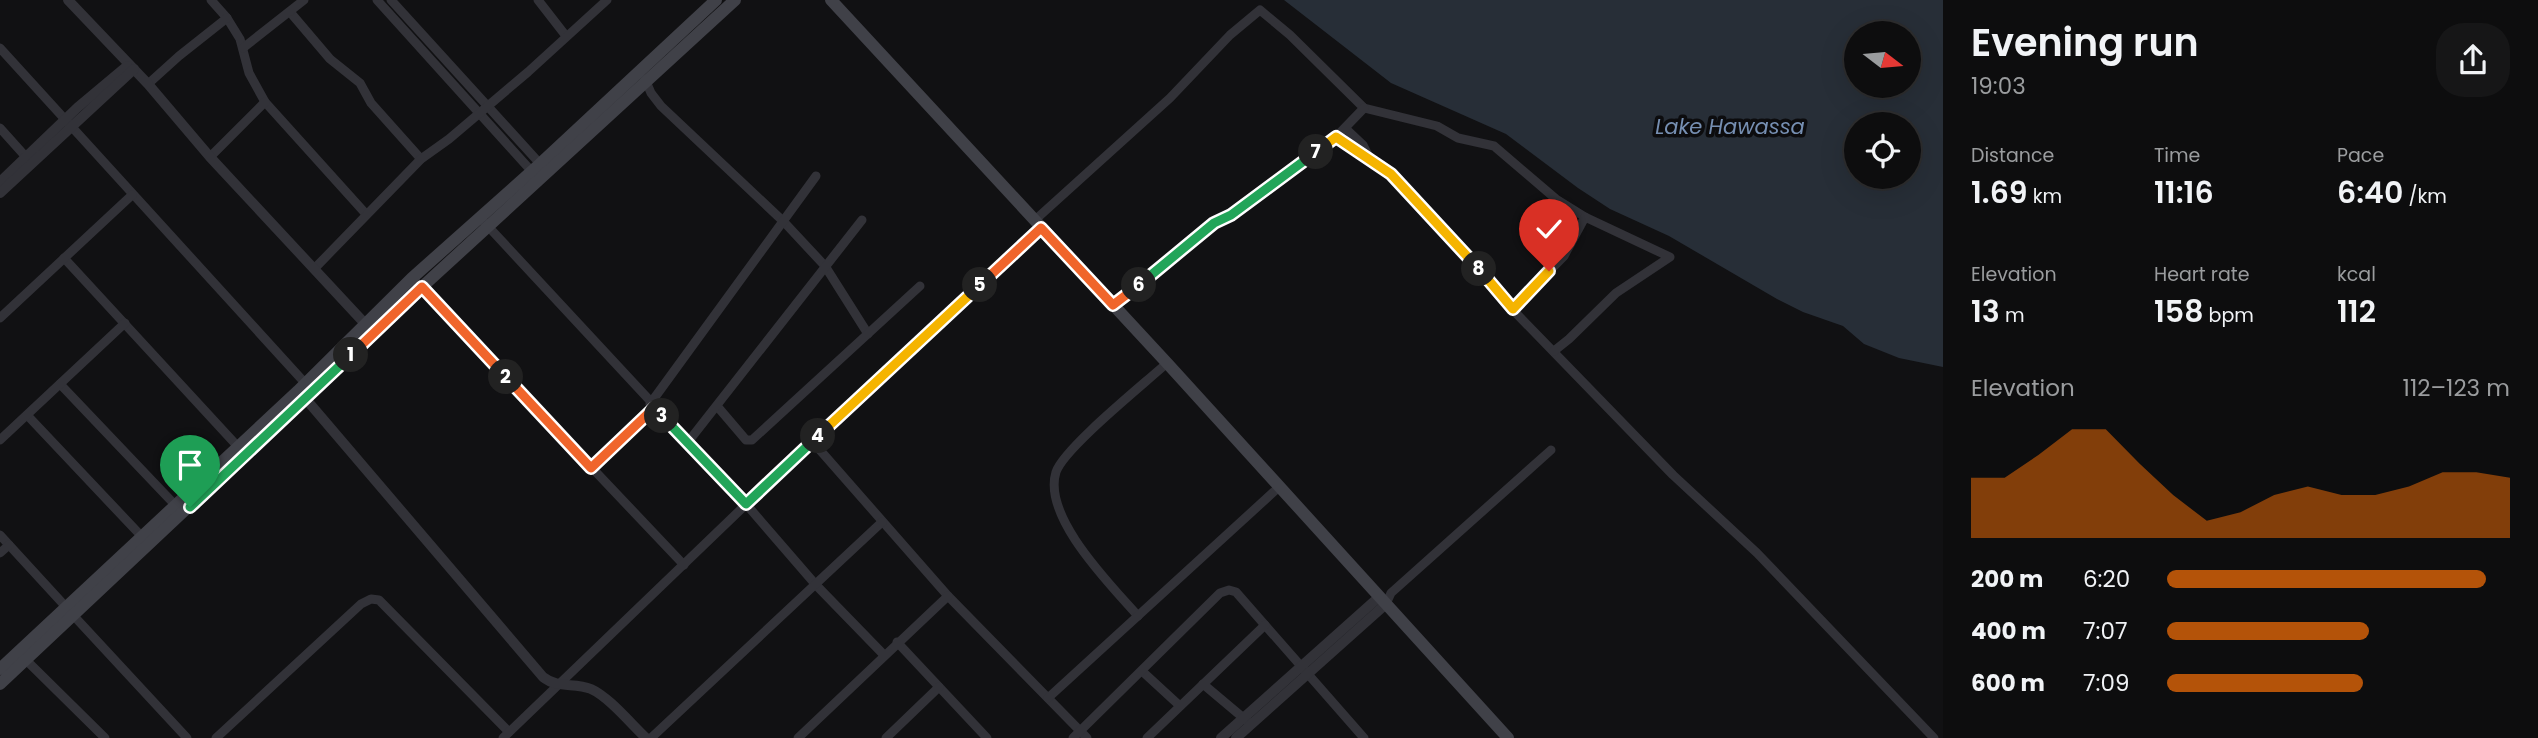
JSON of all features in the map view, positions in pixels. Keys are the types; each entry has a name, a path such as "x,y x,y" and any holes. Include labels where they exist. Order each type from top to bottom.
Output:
{"main road":[{"path":"643,76 716,0"},
{"path":"0,669 70,611 417,283 643,76 734,0"},
{"path":"831,0 1279,487 1385,598 1508,738"},
{"path":"0,684 26,660 70,611"}],"street":[{"path":"68,0 148,84 210,157 369,329"},
{"path":"211,0 227,18 243,48 249,73 265,102 366,214"},
{"path":"243,48 304,0"},
{"path":"377,0 480,113 540,172"},
{"path":"391,0 488,106 540,172"},
{"path":"538,0 566,36"},
{"path":"314,270 421,159 528,72 607,0"},
{"path":"216,738 361,604 371,599 379,600 506,735 1170,98 1230,35 1260,10 1290,35 1364,108 1437,126 1458,138 1494,146 1556,199 1585,217 1670,257 1616,293 1569,340 1554,351"},
{"path":"290,12 330,59 359,83 371,103 421,159"},
{"path":"148,84 227,18"},
{"path":"0,48 303,391 542,677 556,685 577,684 598,692 648,738 882,522"},
{"path":"0,182 132,67"},
{"path":"643,76 661,106 784,222 825,266 868,334"},
{"path":"210,157 265,102"},
{"path":"1113,305 1214,223 1231,215 1336,137 1364,108"},
{"path":"0,193 68,122"},
{"path":"0,128 26,157"},
{"path":"1345,128 1363,145 1370,159"},
{"path":"1336,137 1391,174 1418,201 1513,309 1673,475 1757,553 1934,738"},
{"path":"591,468 652,406 816,176"},
{"path":"0,318 132,195"},
{"path":"1513,309 1564,256 1585,217"},
{"path":"688,442 862,220"},
{"path":"484,221 652,406 746,504 816,585 884,655"},
{"path":"64,258 242,451"},
{"path":"417,283 684,565"},
{"path":"717,406 746,440 752,440 920,286"},
{"path":"0,440 125,323"},
{"path":"1138,616 1074,540 1063,520 1055,482 1057,469 1078,443 1167,363"},
{"path":"60,384 179,509"},
{"path":"27,415 146,540"},
{"path":"812,441 948,596 1048,698 1080,736 1225,590 1236,592 1306,669 1358,736"},
{"path":"1221,738 1247,721 1551,450"},
{"path":"1048,698 1279,487"},
{"path":"0,535 187,738"},
{"path":"0,553 9,545"},
{"path":"798,738 948,596"},
{"path":"1147,738 1265,625"},
{"path":"897,642 986,737"},
{"path":"26,660 105,738"},
{"path":"1143,672 1180,706"},
{"path":"1203,684 1247,721"},
{"path":"886,738 939,687"},
{"path":"1236,738 1247,721"}],"water":[{"name":"Lake Hawassa","path":"1284,0 1943,0 1943,367 1899,358 1864,344 1843,326 1803,312 1777,299 1669,236 1610,209 1506,134 1391,83"}],"route":[{"path":"190,507 422,287 591,468 654,408 746,504 1041,228 1113,305 1214,223 1231,215 1336,137 1391,174 1435,219 1513,309 1549,271"}]}
